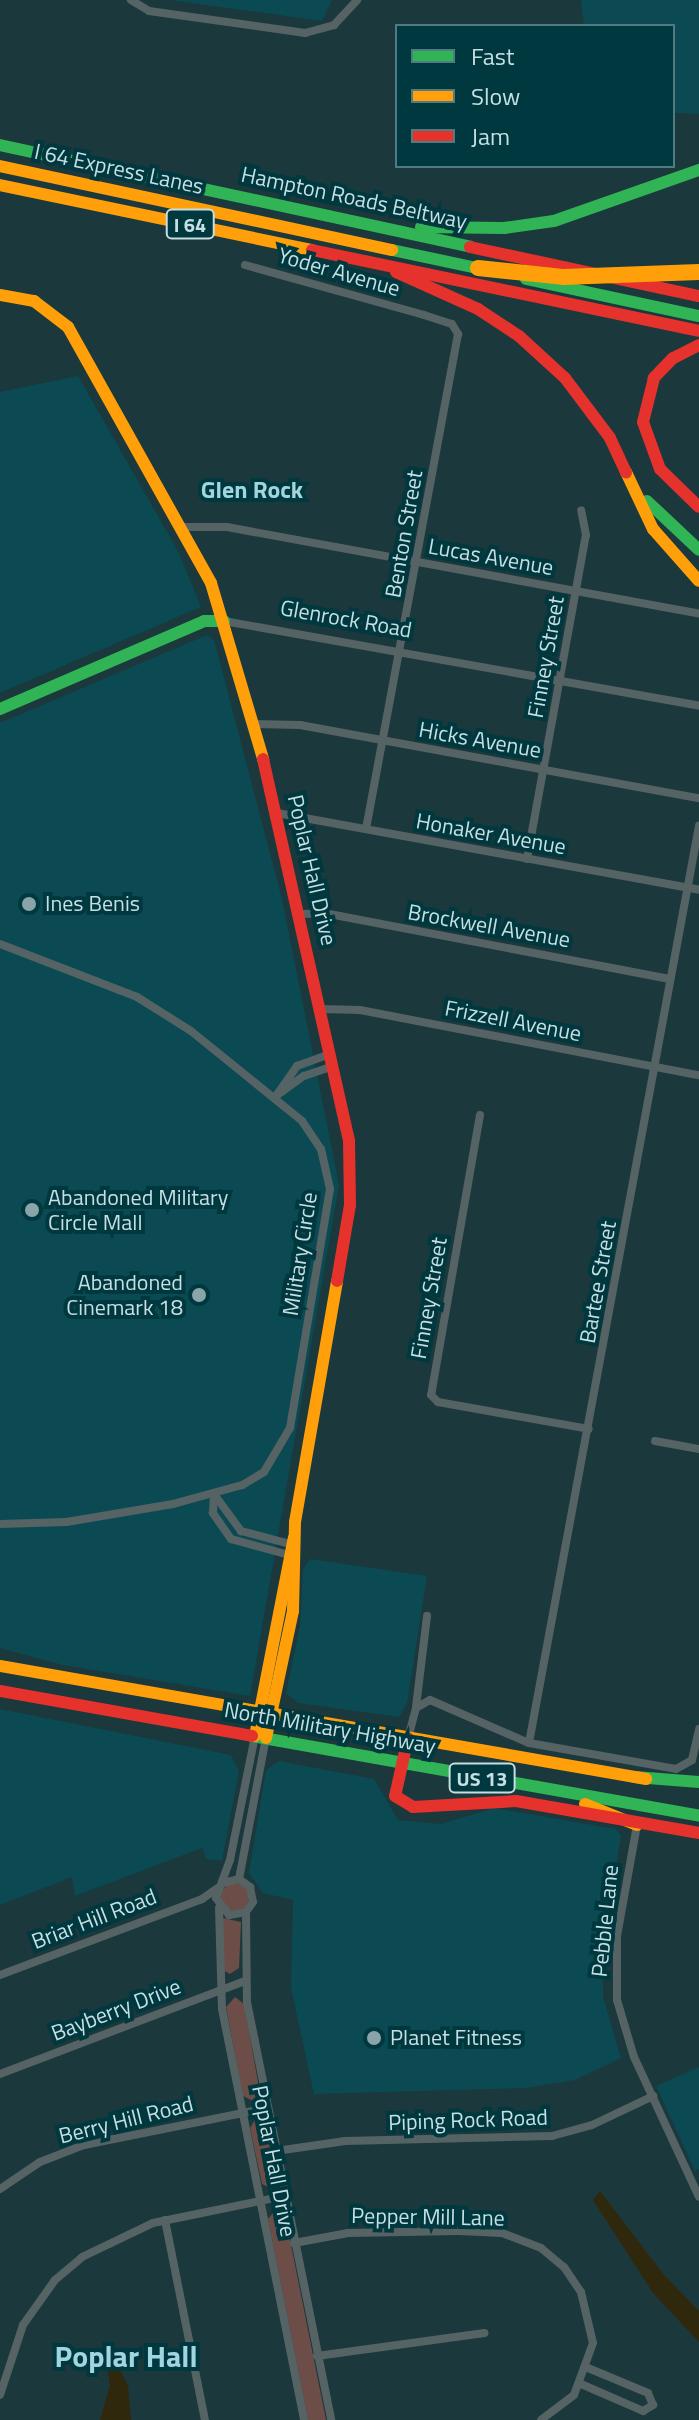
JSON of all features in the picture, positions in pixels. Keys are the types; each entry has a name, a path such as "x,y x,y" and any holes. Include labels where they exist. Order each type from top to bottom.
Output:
{"main road":[{"name":"Hampton Roads Beltway","path":"0,145 699,296"},
{"name":"I 64 Express Lanes","path":"0,166 699,316"},
{"path":"360,221 443,228 529,225 578,215 699,170"},
{"name":"I 64","path":"0,185 699,331"},
{"path":"380,263 478,309 528,344 584,400 626,470 662,519 699,550"},
{"path":"478,268 563,277 699,272"},
{"name":"Poplar Hall Drive","path":"0,295 34,301 68,327 182,527 224,621 277,813 332,1060 352,1182 294,1548 260,1737"},
{"path":"699,345 673,358 654,378 643,422 660,469 699,507"},
{"path":"626,470 657,535 699,581"},
{"name":"Glenrock Road","path":"0,709 204,621 224,621"},
{"name":"North Military Highway","path":"0,1666 266,1715 699,1788"},
{"name":"North Military Highway","path":"0,1691 699,1816"},
{"path":"408,1738 395,1796 413,1807 516,1801 637,1825 699,1833"},
{"path":"635,1777 699,1782"},
{"path":"558,1793 637,1825"}],"street":[{"path":"131,0 149,11 305,33 334,25 357,0"},
{"name":"Yoder Avenue","path":"245,265 424,315"},
{"name":"Benton Street","path":"366,829 458,334 452,324 424,315"},
{"name":"Finney Street","path":"527,859 586,535 581,510"},
{"name":"Lucas Avenue","path":"182,527 227,527 698,614"},
{"name":"Glenrock Road","path":"224,621 699,706"},
{"name":"Hicks Avenue","path":"254,724 269,721 699,798"},
{"name":"Honaker Avenue","path":"277,813 699,890"},
{"name":"Bartee Street","path":"529,1743 699,826"},
{"name":"Brockwell Avenue","path":"300,914 324,913 670,979"},
{"name":"Military Circle","path":"0,944 87,974 150,1003 276,1096 302,1121 321,1149 329,1205 286,1442 264,1472 214,1494 67,1522 0,1524"},
{"name":"Frizzell Avenue","path":"320,1009 360,1010 699,1075"},
{"path":"276,1096 280,1084 297,1066 332,1060"},
{"name":"Finney Street","path":"480,1115 431,1392 438,1402 589,1429"},
{"path":"655,1441 699,1449"},
{"path":"214,1494 241,1531 294,1548"},
{"path":"408,1738 416,1708 427,1616"},
{"path":"416,1708 426,1701 440,1702 529,1743 676,1769 692,1760 699,1729"},
{"name":"Poplar Hall Drive","path":"239,1879 260,1737"},
{"name":"Poplar Hall Drive","path":"220,1885 260,1737"},
{"name":"Pebble Lane","path":"637,1825 617,1936 615,1982 627,2039 699,2197"},
{"path":"202,1899 229,1915 246,1912 252,1891 239,1879 220,1885 218,1906"},
{"name":"Briar Hill Road","path":"0,1975 202,1899 220,1885"},
{"name":"Poplar Hall Drive","path":"218,1906 220,1990 304,2420"},
{"name":"Poplar Hall Drive","path":"246,1912 245,1981 331,2420"},
{"name":"Bayberry Drive","path":"0,2074 245,1981"},
{"name":"Piping Rock Road","path":"276,2151 345,2141 552,2136 592,2125 653,2096"},
{"name":"Berry Hill Road","path":"0,2189 40,2162 84,2145 268,2108"},
{"path":"0,2395 23,2325 55,2280 99,2246 165,2220 285,2196"},
{"path":"165,2220 205,2420"},
{"name":"Pepper Mill Lane","path":"294,2243 348,2233 459,2231 502,2233 528,2241 564,2267 581,2292 592,2329 588,2368 581,2384 567,2403 541,2420"},
{"path":"317,2356 484,2333"},
{"path":"581,2384 643,2411 653,2405 650,2395 588,2368"}],"shaded area":[{"path":"170,0 332,0 322,21"},
{"path":"581,0 699,0 699,114 675,113 675,24 584,24"},
{"path":"78,376 178,551 201,607 0,693 0,392"},
{"path":"207,635 214,640 282,899 339,1185 250,1696 63,1665 0,1648 0,723"},
{"path":"310,1559 427,1576 407,1704 399,1717 298,1703 286,1693 300,1626 303,1569"},
{"path":"0,1709 231,1755 239,1771 222,1861 206,1859 202,1848 75,1896 72,1877 0,1905"},
{"path":"279,1761 374,1779 398,1820 441,1824 494,1808 616,1829 621,1836 603,1945 603,1997 621,2058 575,2080 526,2088 314,2094 291,1988 293,1900 263,1893 249,1873 266,1770"},
{"path":"235,1883 245,1887 249,1897 245,1907 235,1911 225,1907 221,1897 225,1887"},
{"path":"223,1918 241,1922 239,1968 230,1974 223,1970"},
{"path":"235,1997 244,2004 260,2093 253,2101 243,2096 226,2007"},
{"path":"699,2067 699,2169 695,2171 656,2086"},
{"path":"256,2118 267,2122 279,2181 272,2189 262,2184 250,2128"},
{"path":"600,2191 664,2275 699,2311 699,2342 653,2293 593,2200"},
{"path":"277,2208 285,2215 326,2420 308,2420 268,2219"},
{"path":"105,2352 114,2356 128,2386 131,2420 100,2420 110,2385"}],"traffic: fast":[{"path":"0,145 470,247"},
{"path":"421,227 504,228 554,221 699,170"},
{"path":"392,250 491,271"},
{"path":"526,279 699,316"},
{"path":"647,501 699,550"},
{"path":"0,709 204,621 224,621"},
{"path":"252,1736 699,1816"},
{"path":"635,1777 699,1782"}],"traffic: slow":[{"path":"0,166 392,250"},
{"path":"0,185 312,250"},
{"path":"478,268 563,277 699,272"},
{"path":"0,295 34,301 68,327 211,583 263,759"},
{"path":"626,472 653,529 699,581"},
{"path":"266,1738 293,1611 295,1522 337,1281"},
{"path":"255,1736 294,1538"},
{"path":"0,1666 646,1779"},
{"path":"585,1804 637,1825"}],"traffic: jam":[{"path":"470,247 699,296"},
{"path":"312,250 699,331"},
{"path":"396,272 478,309 519,336 565,378 610,438 626,472"},
{"path":"699,345 673,358 654,378 643,422 660,469 699,507"},
{"path":"263,759 349,1141 350,1205 337,1281"},
{"path":"0,1691 252,1736"},
{"path":"408,1738 395,1796 413,1807 516,1801 699,1833"}],"place":[{"name":"Ines Benis","path":"29,904"},
{"name":"Abandoned Military Circle Mall","path":"32,1210"},
{"name":"Abandoned Cinemark 18","path":"199,1295"},
{"name":"Planet Fitness","path":"374,2038"}],"district":[{"name":"Glen Rock","path":"252,490"},
{"name":"Poplar Hall","path":"126,2356"}]}
